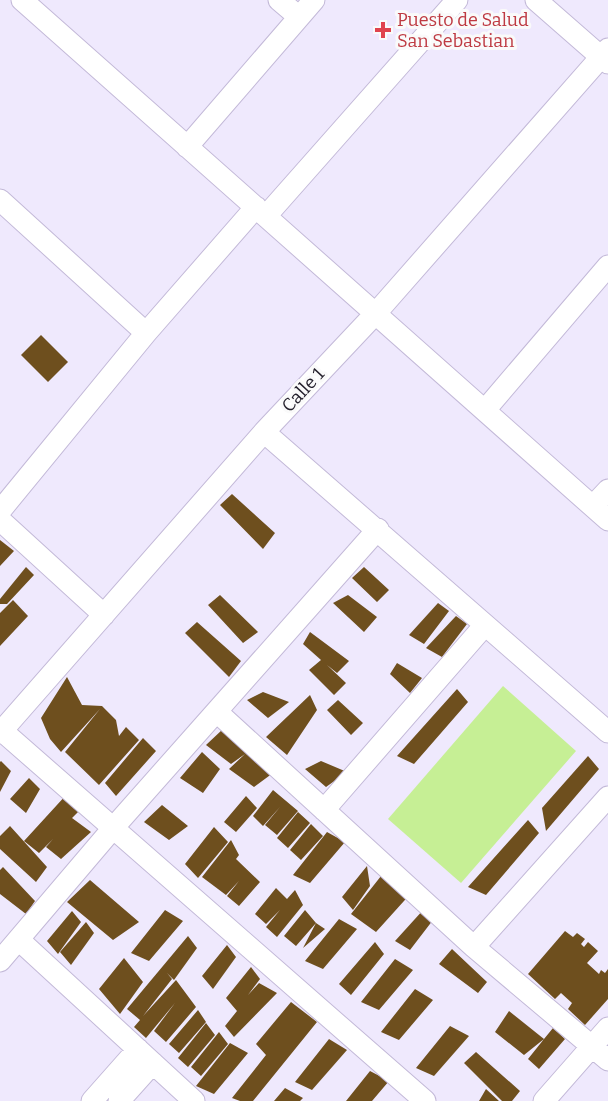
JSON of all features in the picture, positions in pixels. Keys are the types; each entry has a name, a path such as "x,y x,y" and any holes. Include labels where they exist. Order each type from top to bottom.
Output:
{"street":[{"path":"22,0 600,513 608,490"},
{"path":"279,0 299,17"},
{"path":"187,147 314,0"},
{"path":"0,511 146,333 457,0"},
{"path":"536,0 606,56"},
{"name":"Calle 1","path":"1,731 264,432 376,312 606,56"},
{"path":"0,200 146,333"},
{"path":"485,410 606,271"},
{"path":"264,432 378,529 608,732"},
{"path":"0,520 104,615"},
{"path":"0,961 114,827 378,529"},
{"path":"324,810 485,625"},
{"path":"217,712 474,947 608,1060"},
{"path":"1,731 114,827 425,1101"},
{"path":"474,947 608,796"},
{"path":"19,940 194,1101"},
{"path":"543,1101 608,1028"},
{"path":"92,1101 146,1056"},
{"path":"119,1101 146,1056"}],"green space":[{"path":"503,686 576,751 461,883 388,819"}],"building":[{"path":"41,335 68,362 48,382 21,355"},
{"path":"232,494 275,533 263,549 220,505"},
{"path":"0,540 14,551 0,566"},
{"path":"26,567 34,575 7,604 0,604 0,599"},
{"path":"364,567 389,590 377,602 352,578"},
{"path":"220,595 258,632 243,643 208,605"},
{"path":"348,595 377,617 364,632 333,603"},
{"path":"13,600 28,616 0,646 0,613"},
{"path":"438,603 449,611 424,644 409,635"},
{"path":"456,616 467,624 442,657 426,648"},
{"path":"197,622 241,661 229,677 185,633"},
{"path":"310,632 349,661 337,673 327,665 346,683 334,695 309,670 321,660 303,644"},
{"path":"397,663 422,678 410,693 390,674"},
{"path":"67,677 82,705 102,706 116,720 119,736 126,727 139,740 99,785 65,752 100,709 61,752 50,739 41,718"},
{"path":"457,689 468,702 414,764 397,756"},
{"path":"263,692 289,702 268,718 247,700"},
{"path":"310,695 317,710 287,755 266,737"},
{"path":"338,700 363,723 351,735 327,710"},
{"path":"223,729 273,773 254,787 229,769 245,754 231,764 206,745"},
{"path":"143,738 156,751 116,796 105,783"},
{"path":"202,752 220,769 203,793 180,778"},
{"path":"588,756 599,769 546,831 542,808"},
{"path":"321,761 347,772 326,787 305,769"},
{"path":"0,762 11,771 0,792"},
{"path":"29,778 40,789 26,813 10,799"},
{"path":"273,790 298,811 277,835 265,825 280,807 263,826 253,816"},
{"path":"67,794 81,809 72,818 91,832 61,859 46,847 53,839 39,853 24,841"},
{"path":"246,796 257,808 236,832 224,822"},
{"path":"162,805 188,826 169,840 144,822"},
{"path":"298,812 310,823 288,848 277,838"},
{"path":"528,820 539,833 486,895 468,887"},
{"path":"311,824 323,836 301,860 290,850"},
{"path":"10,826 47,867 36,882 0,849 0,836"},
{"path":"214,827 228,842 198,878 185,864"},
{"path":"327,832 345,842 310,883 293,875"},
{"path":"231,840 239,855 236,859 260,882 239,906 227,896 239,881 226,895 202,877"},
{"path":"367,866 370,886 353,910 342,897"},
{"path":"3,867 35,901 26,914 0,894 0,870"},
{"path":"385,871 413,891 376,932 351,914"},
{"path":"90,880 139,922 113,940 67,902"},
{"path":"276,888 287,899 295,890 303,905 277,937 266,927 280,910 266,924 255,914"},
{"path":"424,909 433,920 410,950 395,941"},
{"path":"165,910 183,921 149,961 131,953"},
{"path":"305,910 316,923 296,946 284,936"},
{"path":"72,911 81,922 58,954 47,941"},
{"path":"339,919 357,929 323,969 305,961"},
{"path":"86,922 94,933 71,965 60,952"},
{"path":"316,923 325,929 303,948"},
{"path":"565,931 573,937 577,933 585,939 581,944 584,947 588,942 598,951 587,963 599,974 601,970 605,973 608,969 608,999 585,1025 568,1009 572,1003 561,993 555,999 528,974"},
{"path":"188,936 197,948 174,980 167,973 172,979 143,1016 176,980 196,1007 166,1042 154,1031 175,1003 146,1038 134,1027 140,1020 127,1009"},
{"path":"375,942 384,954 351,995 339,984"},
{"path":"227,945 236,957 213,989 202,976"},
{"path":"452,949 487,982 478,993 439,964"},
{"path":"124,958 143,982 120,1014 99,989"},
{"path":"395,959 413,970 379,1010 361,1002"},
{"path":"251,967 260,979 248,995 259,983 277,993 234,1037 225,1026 237,1011 226,998"},
{"path":"415,989 433,1000 399,1040 381,1032"},
{"path":"291,1002 317,1022 253,1101 240,1101 232,1098 266,1055 256,1044"},
{"path":"198,1010 206,1022 179,1053 169,1044"},
{"path":"509,1011 544,1039 524,1055 495,1032"},
{"path":"206,1023 215,1035 188,1067 178,1058"},
{"path":"450,1026 469,1036 434,1076 416,1068"},
{"path":"553,1028 565,1039 539,1069 528,1059"},
{"path":"219,1032 228,1044 201,1076 191,1067"},
{"path":"329,1039 347,1050 312,1090 295,1082"},
{"path":"230,1043 248,1053 214,1094 196,1086"},
{"path":"476,1052 520,1091 512,1101 502,1101 464,1063"},
{"path":"370,1071 389,1081 372,1101 346,1101"},
{"path":"285,1088 303,1098 300,1101 274,1101"},
{"path":"486,1089 499,1101 479,1101"}],"place":[{"name":"Puesto de Salud San Sebastian","path":"383,30"}]}
